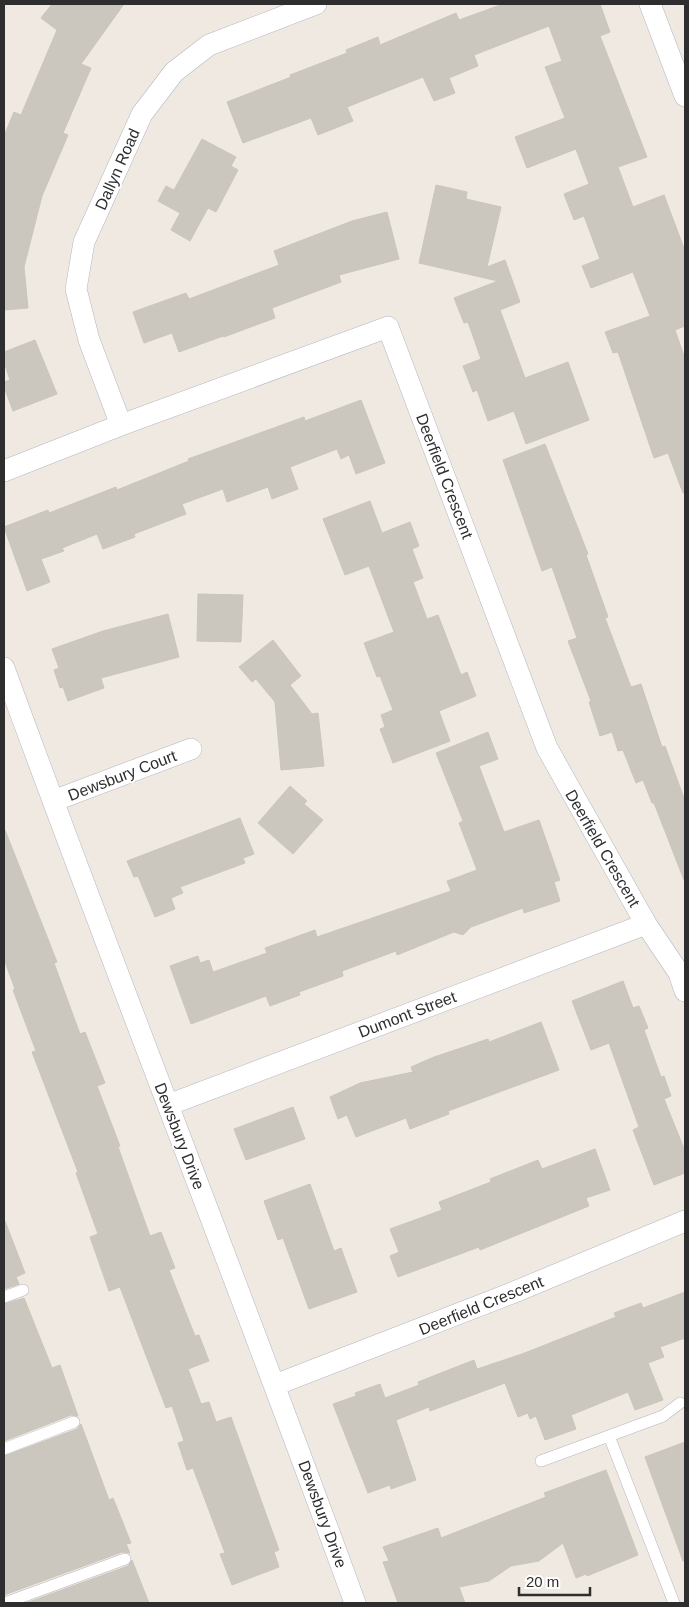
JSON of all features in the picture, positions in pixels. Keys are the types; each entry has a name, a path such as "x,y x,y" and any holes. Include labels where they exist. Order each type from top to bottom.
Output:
{"street":[{"name":"Dallyn Road","path":"121,425 88,340 76,289 84,242 142,114 174,72 209,45 316,4"},
{"path":"650,4 685,96"},
{"name":"Deerfield Crescent","path":"4,471 121,425 388,327 547,748 646,924 679,973 685,991"},
{"name":"Dewsbury Drive","path":"4,668 52,801 276,1385 355,1603"},
{"name":"Dewsbury Court","path":"52,801 191,749"},
{"name":"Dumont Street","path":"168,1105 646,924"},
{"name":"Deerfield Crescent","path":"276,1385 512,1293 685,1221"}],"lane":[{"path":"4,1297 23,1290"},
{"path":"541,1461 663,1416 680,1403"},
{"path":"4,1449 74,1422"},
{"path":"609,1436 674,1603"},
{"path":"5,1603 124,1559"}],"building":[{"path":"52,4 124,4 81,64 91,68 63,133 68,135 42,196 24,267 28,308 4,310 4,136 14,112 21,115 57,30 41,18"},
{"path":"503,4 600,4 610,32 600,36 647,157 618,167 633,207 664,195 685,251 685,326 675,330 685,359 685,492 683,493 668,453 654,458 618,352 613,353 605,332 650,316 633,272 591,288 582,266 600,259 584,216 574,220 564,194 589,184 576,149 527,168 515,137 565,118 545,67 562,61 549,26 474,55 478,66 449,78 455,93 434,101 423,77 347,107 353,121 318,135 311,118 243,143 227,102 347,53 346,50 378,37 380,45 456,13 459,20"},
{"path":"202,139 236,157 231,166 238,170 216,212 208,208 190,241 171,230 180,213 158,201 166,186 174,190"},
{"path":"436,185 467,192 466,199 501,207 487,267 505,260 520,302 500,310 525,378 568,362 589,420 526,444 514,411 488,421 477,390 473,392 463,366 481,359 468,322 464,323 454,298 498,281 419,263"},
{"path":"387,212 399,259 339,275 341,282 272,308 275,318 179,352 172,333 144,343 133,312 186,293 189,299 279,265 274,251 352,221"},
{"path":"35,340 57,394 13,411 4,387 4,382 10,380 4,362 4,352"},
{"path":"361,400 385,463 356,474 349,455 341,459 337,449 290,467 298,489 272,499 268,487 227,502 223,489 182,504 186,514 134,534 135,537 103,549 97,534 62,548 64,551 41,559 50,582 27,591 4,527 48,510 49,513 116,487 117,490 189,461 188,459 304,417 305,421"},
{"path":"545,444 588,554 586,555 608,617 605,618 631,687 641,684 662,747 665,746 685,801 685,880 643,780 636,783 623,750 618,751 612,732 600,736 589,702 591,701 568,641 577,638 552,567 542,571 503,460"},
{"path":"370,501 382,533 410,522 419,546 412,549 423,578 413,582 427,619 438,615 461,675 467,672 476,696 439,711 450,741 393,763 380,729 385,727 381,715 393,710 380,676 377,677 364,643 394,632 369,566 345,575 323,519"},
{"path":"198,594 243,595 241,642 197,641"},
{"path":"168,614 179,657 101,678 104,688 68,701 63,687 60,688 54,670 59,668 52,649 103,631"},
{"path":"273,640 301,676 290,685 312,714 318,713 324,766 281,770 275,702 256,679 252,682 239,667"},
{"path":"488,732 498,759 479,766 504,832 539,820 560,880 554,882 560,901 524,913 523,908 471,927 463,935 454,932 397,955 396,951 342,971 343,976 299,992 300,995 270,1006 266,996 191,1024 170,966 198,956 200,963 209,960 213,972 267,953 265,948 315,930 317,937 451,891 447,881 477,870 459,823 463,821 436,753"},
{"path":"290,786 307,801 304,804 323,820 293,854 258,823"},
{"path":"240,818 254,854 243,858 245,863 180,887 183,893 171,898 175,909 155,917 138,876 134,877 127,861"},
{"path":"4,830 57,962 54,963 80,1034 85,1032 105,1083 97,1086 120,1146 118,1147 150,1236 161,1232 175,1268 169,1270 195,1336 199,1335 209,1361 188,1369 201,1404 209,1402 216,1422 231,1417 279,1550 274,1552 279,1567 232,1585 220,1554 225,1553 193,1468 187,1470 178,1443 184,1441 172,1406 166,1408 120,1287 109,1291 90,1237 98,1234 76,1173 78,1172 32,1052 36,1051 13,990 15,989 4,959"},
{"path":"623,981 633,1008 639,1006 648,1028 644,1030 661,1077 664,1076 671,1096 664,1099 685,1151 685,1173 654,1185 633,1130 639,1127 609,1043 591,1050 572,1001"},
{"path":"541,1022 559,1070 448,1111 449,1114 410,1129 406,1118 356,1137 347,1115 338,1119 330,1097 360,1083 413,1072 411,1067 434,1057 488,1039 489,1042"},
{"path":"293,1107 305,1139 246,1160 234,1129"},
{"path":"595,1149 610,1190 586,1198 589,1206 480,1250 479,1247 398,1277 390,1256 399,1252 390,1229 442,1210 439,1202 491,1182 490,1179 538,1160 542,1169"},
{"path":"310,1184 334,1251 341,1248 357,1292 309,1309 283,1238 278,1240 264,1201"},
{"path":"4,1221 25,1273 16,1277 19,1284 4,1289"},
{"path":"685,1292 685,1338 660,1347 664,1357 648,1363 663,1400 635,1410 628,1392 571,1415 576,1429 545,1440 536,1416 530,1419 528,1413 518,1417 505,1383 430,1411 429,1407 396,1420 416,1480 391,1489 390,1485 368,1493 333,1404 356,1396 355,1393 380,1384 385,1398 419,1385 418,1382 474,1360 477,1369 522,1354 616,1317 614,1313 641,1303 643,1308"},
{"path":"24,1298 52,1368 60,1365 78,1416 71,1415 4,1441 4,1304"},
{"path":"81,1424 109,1500 113,1498 131,1543 126,1544 130,1553 122,1552 4,1595 4,1456 77,1429"},
{"path":"685,1442 685,1561 683,1561 645,1457"},
{"path":"606,1470 638,1555 587,1576 586,1574 576,1578 563,1543 539,1561 511,1566 489,1581 459,1587 465,1603 398,1603 383,1562 389,1561 383,1547 438,1528 441,1538 546,1497 544,1493"},
{"path":"132,1560 149,1603 26,1603 128,1566"}]}
